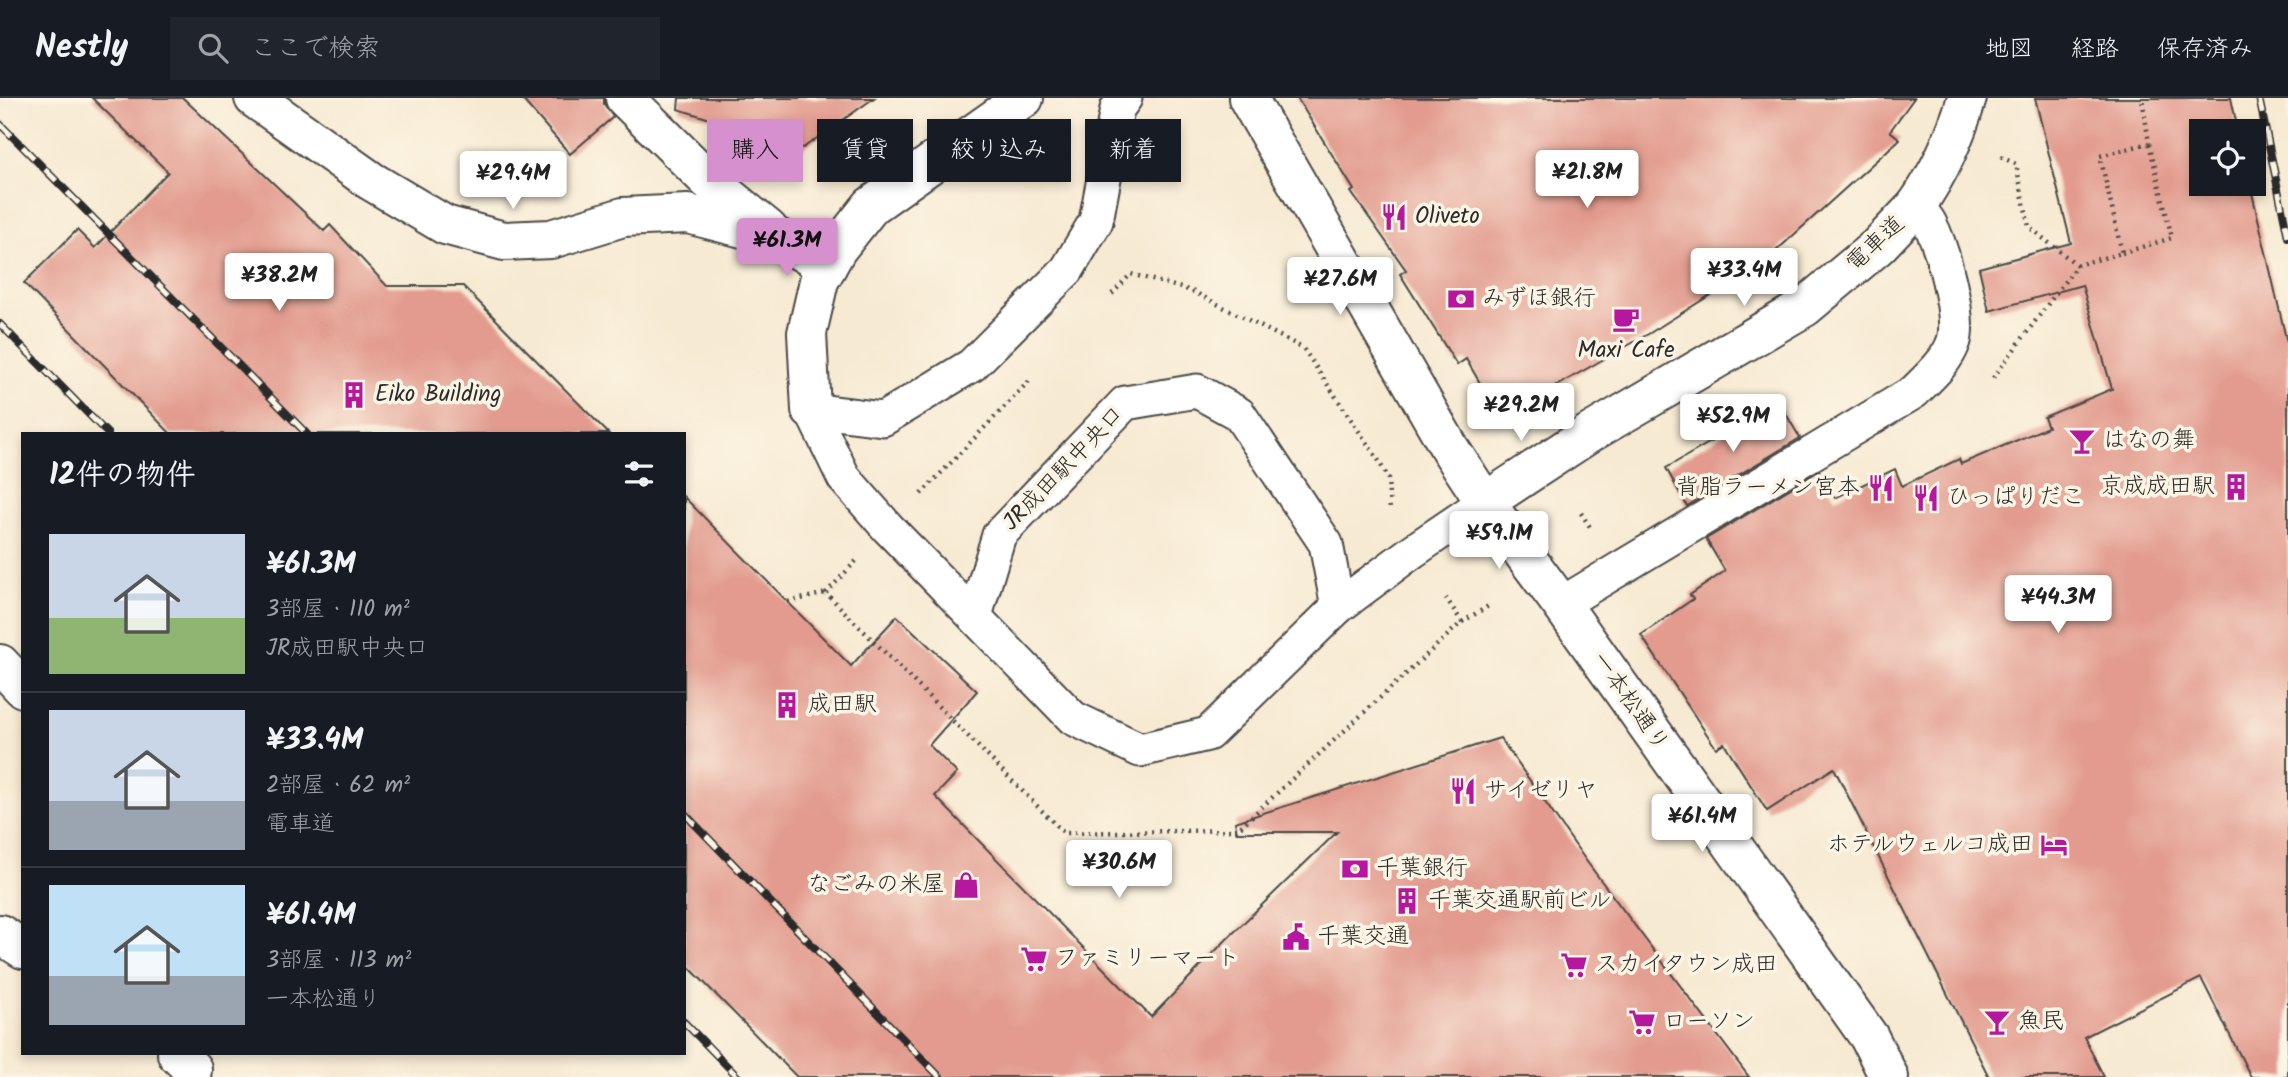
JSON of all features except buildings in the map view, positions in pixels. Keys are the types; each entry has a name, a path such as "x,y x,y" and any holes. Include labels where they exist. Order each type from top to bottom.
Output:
{"street":[{"path":"254,98 371,181 445,225 504,241 551,239 623,217 688,214 778,237"},
{"path":"625,98 708,180 778,237 827,267"},
{"path":"811,410 807,333 819,281 838,249 871,206 1024,98"},
{"name":"一本松通り","path":"1248,98 1450,449 1485,502 1561,604 1869,1037 1889,1077"},
{"name":"電車道","path":"1485,502 1590,433 1805,307 1878,246 1916,206 1937,176 1956,135 1967,98"},
{"path":"0,664 21,686"},
{"path":"0,934 21,948"},
{"path":"178,1055 192,1069 191,1077"}],"lane":[{"path":"811,410 883,419 972,365 1067,270 1096,222 1117,109 1125,98"},
{"path":"1561,604 1914,393 1941,366 1954,340 1954,319 1946,268 1929,222 1916,206"},
{"name":"JR成田駅中央口","path":"975,616 999,536 1125,403 1197,391 1238,414 1326,544 1338,607"},
{"path":"811,410 844,478 888,528 1073,719 1140,750 1208,734 1338,607 1485,502"}],"path":[{"path":"2016,164 2029,227 2077,265 2172,237 2149,142 2142,98"},
{"path":"2122,253 2099,156 2149,142"},
{"path":"1581,513 1598,540"},
{"path":"788,602 826,593"},
{"path":"1462,622 1490,605"}],"railway":[{"path":"2259,98 2288,237"},
{"path":"0,124 305,432"},
{"path":"0,324 106,432"},
{"path":"686,815 940,1077"},
{"path":"686,1024 738,1077"}],"place":[{"name":"Oliveto","path":"1394,217"},
{"name":"みずほ銀行","path":"1461,299"},
{"name":"Maxi Cafe","path":"1626,319"},
{"name":"Eiko Building","path":"354,395"},
{"name":"はなの舞","path":"2082,441"},
{"name":"京成成田駅","path":"2236,487"},
{"name":"背脂ラーメン宮本","path":"1881,488"},
{"name":"ひっぱりだこ","path":"1926,498"},
{"name":"成田駅","path":"787,705"},
{"name":"サイゼリヤ","path":"1463,791"},
{"name":"ホテルウェルコ成田","path":"2054,845"},
{"name":"千葉銀行","path":"1355,869"},
{"name":"なごみの米屋","path":"966,885"},
{"name":"千葉交通駅前ビル","path":"1407,901"},
{"name":"千葉交通","path":"1296,937"},
{"name":"ファミリーマート","path":"1034,959"},
{"name":"スカイタウン成田","path":"1574,965"},
{"name":"ローソン","path":"1642,1022"},
{"name":"魚民","path":"1997,1022"}]}
